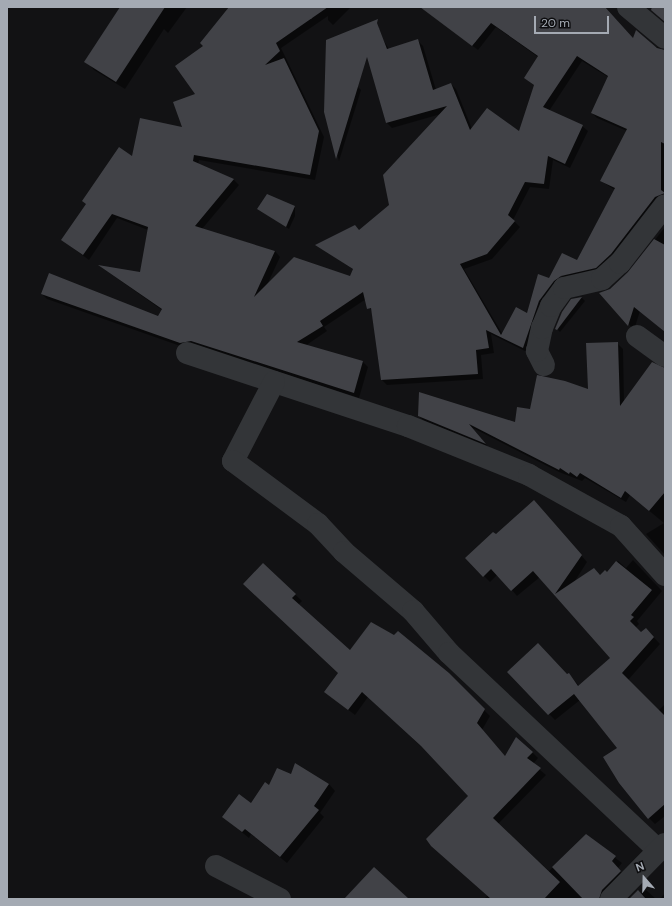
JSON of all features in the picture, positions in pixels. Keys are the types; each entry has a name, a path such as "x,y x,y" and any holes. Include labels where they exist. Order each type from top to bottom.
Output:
{"street":[{"path":"628,7 665,38"},
{"path":"544,365 537,351 542,328 556,300 564,288 602,279 620,263 665,205"},
{"path":"637,336 665,356"},
{"path":"187,353 408,426 529,475 621,526 665,575"},
{"path":"274,382 233,461 318,524 344,552 413,611 449,653 662,847 611,899"},
{"path":"216,866 280,899"}],"building":[{"path":"120,7 165,7 116,82 84,62"},
{"path":"229,7 328,7 276,43 280,51 265,65 284,58 319,131 310,175 194,155 193,161 234,179 195,226 275,251 254,297 294,257 350,276 353,269 315,245 355,225 359,230 389,205 383,175 447,106 386,123 367,57 336,159 324,112 326,40 378,19 377,23 387,49 418,39 433,90 451,83 470,130 487,108 519,131 534,85 524,78 538,56 491,23 472,46 420,7 605,7 633,38 636,30 657,48 665,50 665,144 661,142 661,190 665,193 655,197 611,254 596,268 561,276 554,281 539,301 523,348 486,330 489,348 476,350 478,374 381,380 371,308 367,309 363,292 320,321 323,326 297,342 363,361 354,393 191,341 180,343 41,294 49,273 158,316 162,309 98,265 140,272 148,227 112,214 83,255 61,240 86,204 82,201 119,147 132,156 140,118 182,127 173,102 195,94 175,66 203,46 200,43","holes":["577,56 608,76 591,113 627,129 600,181 615,188 577,260 562,253 549,278 538,274 527,313 516,307 501,335 460,264 487,254 515,221 508,215 525,182 544,184 548,156 565,164 583,125 543,107"]},
{"path":"652,7 665,7 665,22 651,10"},
{"path":"267,194 295,206 286,227 257,209"},
{"path":"654,239 665,245 665,332 634,307 628,326 599,293 610,289 628,272"},
{"path":"582,297 557,330 555,329 562,312 571,299"},
{"path":"618,342 620,406 652,362 665,368 665,492 649,511 625,491 621,498 580,473 577,477 560,468 559,470 469,424 486,444 418,416 419,392 515,422 517,407 530,409 537,375 565,381 588,389 586,343"},
{"path":"534,500 582,555 555,594 594,568 600,575 605,570 607,572 616,561 652,590 631,615 634,617 630,621 641,632 646,628 654,637 622,673 665,716 665,804 648,819 619,783 603,757 617,748 574,694 548,715 507,672 538,643 567,674 569,673 578,686 610,658 533,571 511,591 491,569 483,577 465,558 493,532 496,534"},
{"path":"263,563 296,594 292,598 350,650 371,622 394,635 398,631 449,673 485,709 477,723 505,756 516,737 533,752 527,758 541,768 493,818 560,882 544,899 491,899 431,846 426,839 468,796 421,746 362,692 348,710 324,692 338,673 243,584"},
{"path":"295,763 329,784 314,806 319,810 280,857 245,829 242,832 222,817 239,794 251,803 265,782 269,785 277,768 291,774"},
{"path":"586,834 616,856 612,861 621,871 602,890 599,899 583,899 552,867"},
{"path":"374,867 409,899 344,899"},
{"path":"638,890 646,899 629,899"}]}
